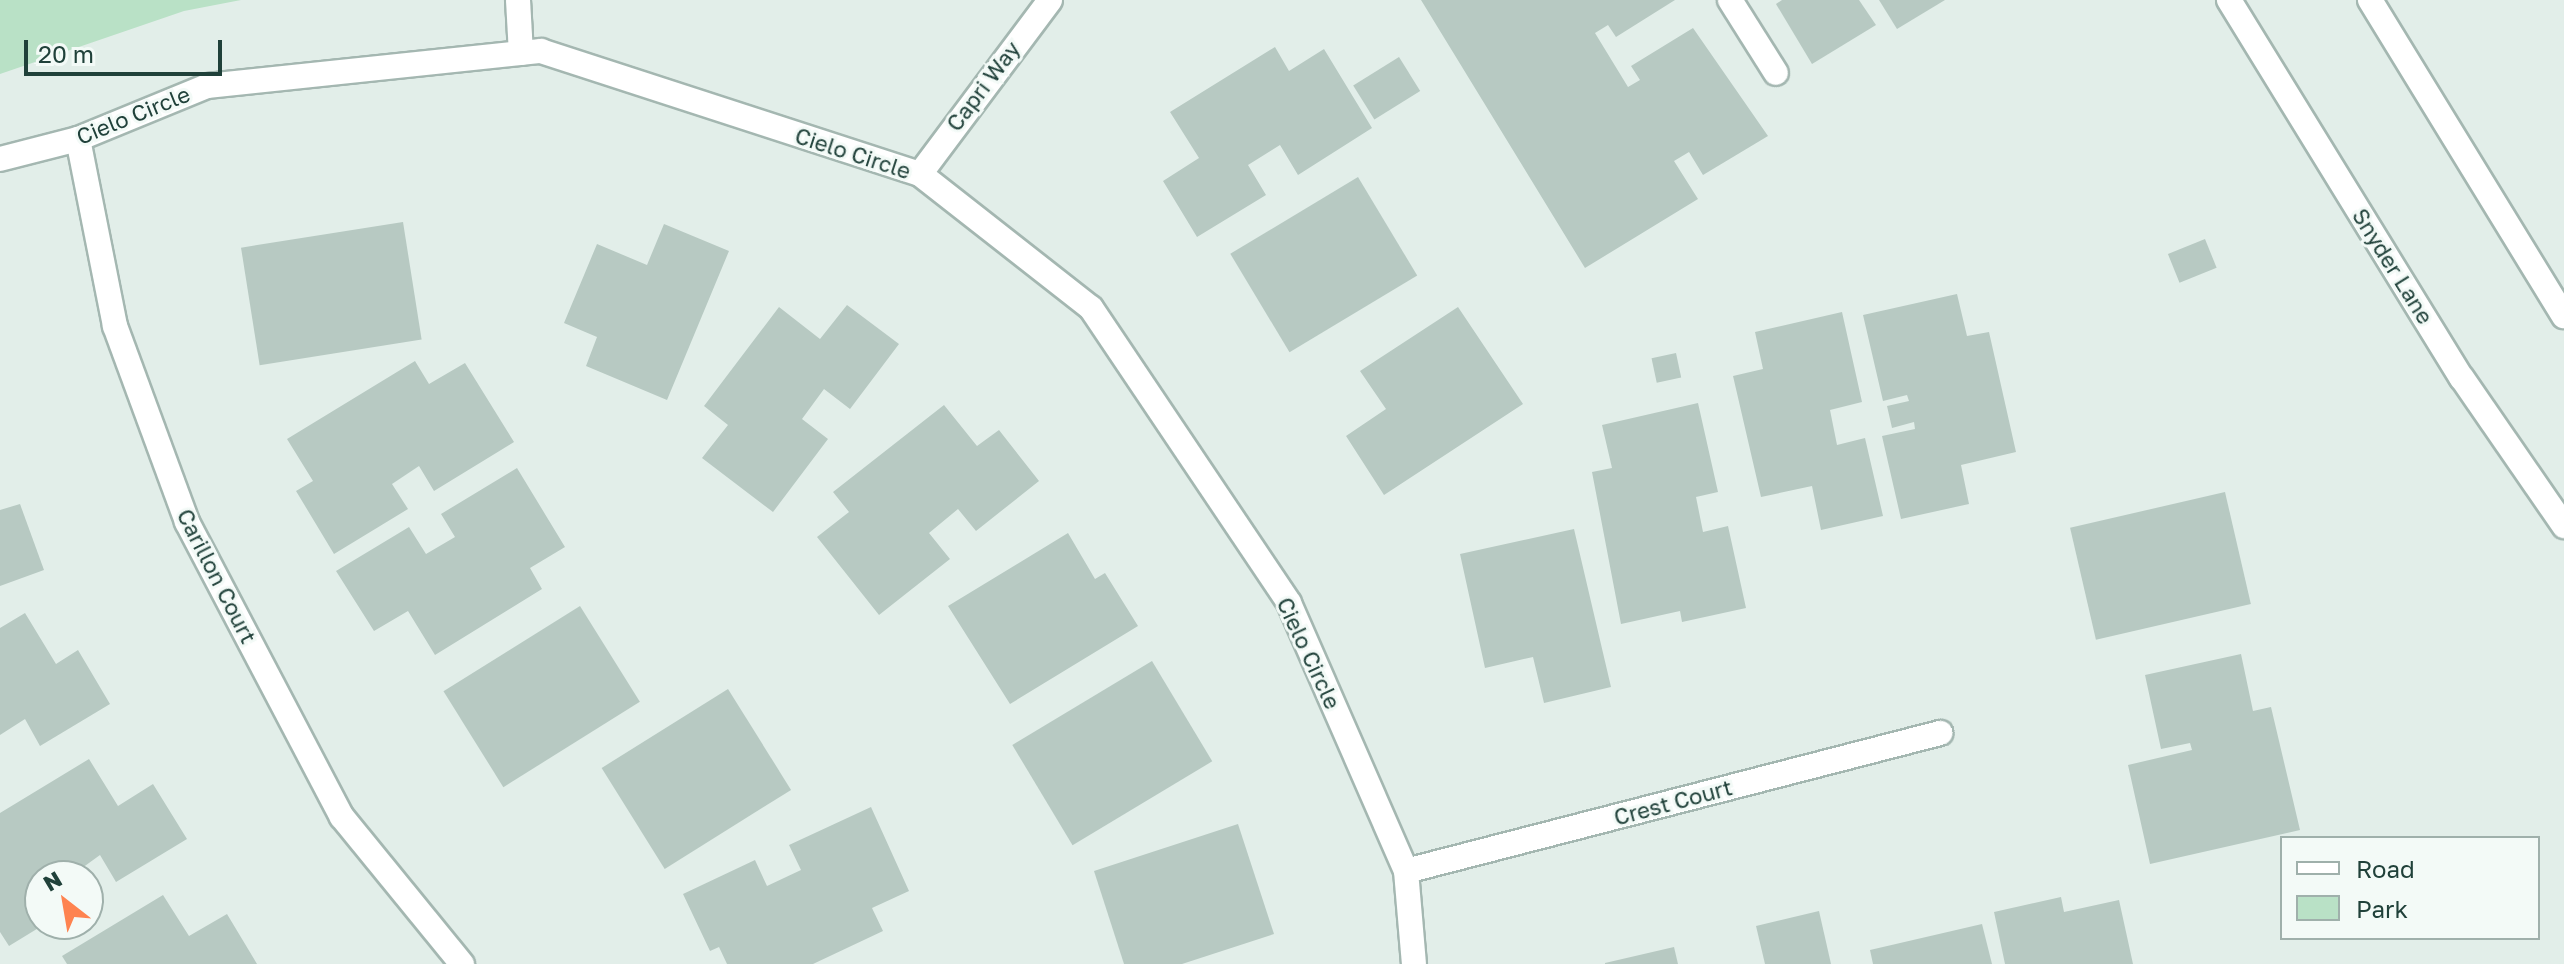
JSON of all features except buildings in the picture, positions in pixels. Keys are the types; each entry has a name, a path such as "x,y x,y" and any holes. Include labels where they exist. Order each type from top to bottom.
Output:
{"street":[{"path":"518,0 521,53"},
{"name":"Capri Way","path":"920,174 1050,0"},
{"path":"1730,0 1776,73"},
{"name":"Snyder Lane","path":"2229,0 2462,378 2564,526"},
{"path":"2370,0 2564,316"},
{"name":"Cielo Circle","path":"0,159 78,139 207,86 541,51 920,174 1091,308 1289,603 1406,871 1414,964"},
{"name":"Carillon Court","path":"78,139 115,326 187,522 342,817 462,964"},
{"name":"Crest Court","path":"1406,871 1940,733"}],"green space":[{"path":"0,0 241,0 184,11 0,74"}]}
